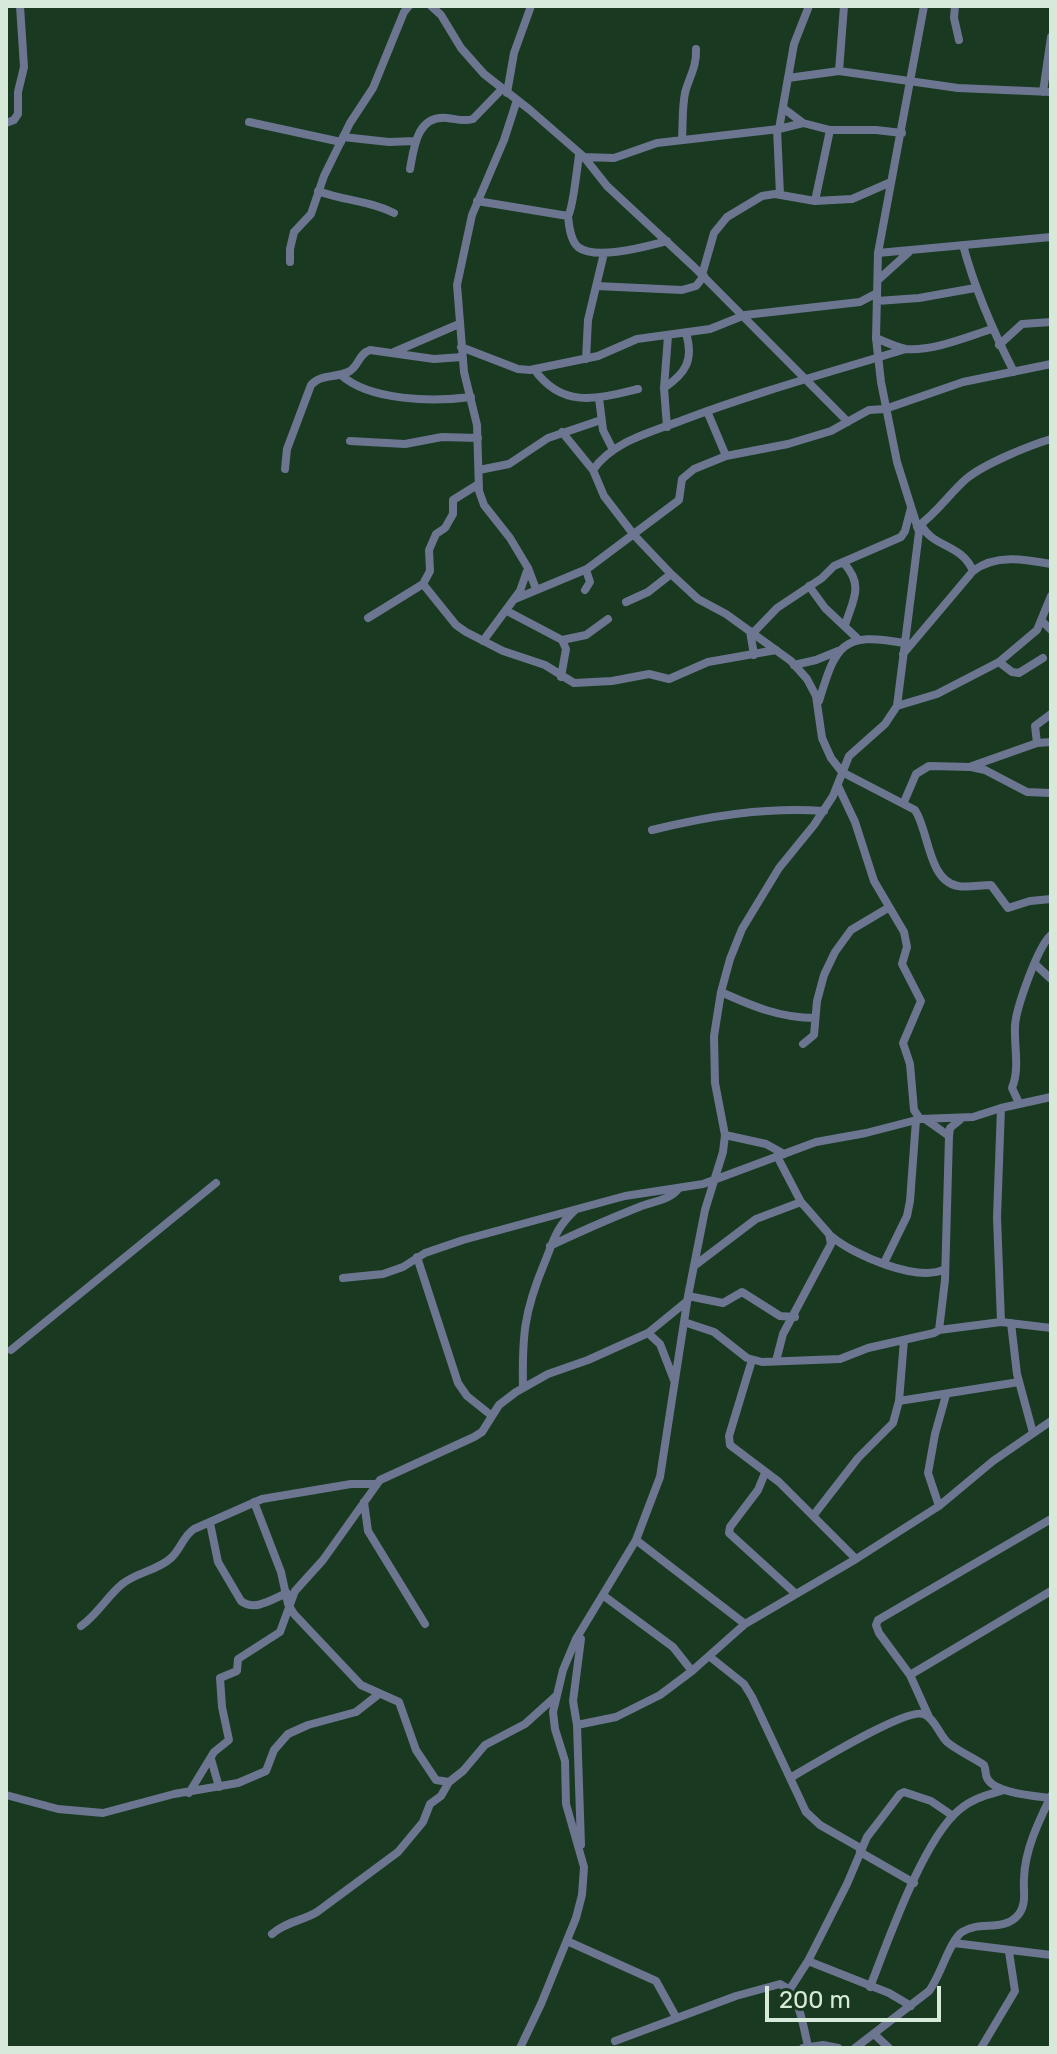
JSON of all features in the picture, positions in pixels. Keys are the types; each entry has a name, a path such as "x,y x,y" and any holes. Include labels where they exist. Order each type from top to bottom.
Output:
{"street":[{"path":"6,123 18,114 24,55 20,6"},
{"path":"290,262 294,232 309,217 342,139 373,88 409,6"},
{"path":"431,6 441,15 472,62 582,156 607,186 694,267 848,422"},
{"path":"410,169 415,141 432,119 473,119 505,91 514,53 531,6"},
{"path":"780,195 778,129 798,30 809,6"},
{"path":"839,71 844,6"},
{"path":"924,6 878,253 877,358 885,409 911,508 929,537 958,551 973,571"},
{"path":"955,6 959,40"},
{"path":"788,78 839,71 984,91 1047,92 1051,37"},
{"path":"682,139 683,105 697,64 696,49"},
{"path":"517,100 504,140 477,201 458,272 459,324 482,466 477,485 484,505 510,538 528,568 536,589"},
{"path":"783,108 803,123 830,130 902,133"},
{"path":"249,122 342,139 415,141"},
{"path":"582,156 614,158 657,143 778,129 803,123"},
{"path":"815,201 830,130"},
{"path":"582,156 574,179 573,206 568,216 577,246 604,253 667,241"},
{"path":"597,286 682,290 696,286 703,276 711,240 727,217 762,196 780,195 815,201 852,199 891,182"},
{"path":"318,191 364,201 394,213"},
{"path":"477,201 568,216"},
{"path":"878,253 1051,237"},
{"path":"963,245 975,288 1014,372"},
{"path":"878,280 909,252"},
{"path":"586,359 588,320 604,253"},
{"path":"694,267 706,265"},
{"path":"285,469 287,449 312,383 319,378 341,375 354,369 365,351 434,359 462,352 518,369 534,369 586,359 637,339 700,331 741,316 866,300 919,298 975,288"},
{"path":"999,345 1022,324 1051,322"},
{"path":"392,353 459,324"},
{"path":"593,470 613,450 707,411 805,378 906,349 941,344 992,329"},
{"path":"664,388 685,370 690,346 700,331"},
{"path":"686,333 690,346"},
{"path":"667,427 664,388 668,336"},
{"path":"876,338 906,349"},
{"path":"515,599 586,570 679,500 680,484 685,475 726,456 811,438 848,422 859,413 885,409 963,382 1051,364"},
{"path":"545,382 550,366"},
{"path":"534,369 545,382 566,396 599,398 638,389"},
{"path":"341,375 353,386 371,392 423,400 471,397"},
{"path":"599,398 605,436 613,450"},
{"path":"707,411 726,456"},
{"path":"482,466 515,462 548,438 601,420"},
{"path":"562,432 593,470 604,496 634,535 671,574 698,599 751,632 794,665 813,689 822,738 831,758 842,772 915,810 922,820 938,871 953,885 991,885 1008,908 1051,899"},
{"path":"350,441 405,444 442,437 478,438"},
{"path":"581,1853 566,1804 565,1761 553,1721 557,1695 563,1670 582,1631 636,1540 660,1477 693,1267 725,1135 714,1072 714,1036 721,992 742,929 779,868 824,811 838,786 849,756 885,724 897,706 919,525 971,475 1051,439"},
{"path":"368,618 423,584 430,571 429,550 436,534 445,528 453,514 453,500 477,485"},
{"path":"751,632 777,608 834,566 901,537 911,508"},
{"path":"903,654 973,571 992,560 1051,564"},
{"path":"843,562 855,576 856,583 845,625"},
{"path":"483,641 515,599 525,582 528,568"},
{"path":"585,590 590,582 586,570"},
{"path":"626,602 654,589 671,574"},
{"path":"423,584 456,625 503,651 545,665 561,677 582,683 649,674 669,679 708,662 776,650"},
{"path":"809,586 825,608 859,640"},
{"path":"897,706 937,694 999,662 1037,630 1051,596"},
{"path":"507,611 564,644"},
{"path":"564,644 586,635 608,619"},
{"path":"1042,621 1051,630"},
{"path":"751,632 754,655"},
{"path":"794,665 826,657 859,640 882,639 904,643"},
{"path":"561,677 564,644"},
{"path":"817,705 839,651"},
{"path":"999,662 1012,672 1019,673 1043,658"},
{"path":"1037,743 1035,726 1051,714"},
{"path":"971,767 1037,743 1051,742"},
{"path":"904,802 916,774 924,767 971,767 985,770 1027,792 1051,793"},
{"path":"838,786 855,822 874,881 904,932 907,947 902,964 921,997 903,1043 910,1064 917,1118 910,1201 907,1216 884,1263"},
{"path":"652,830 692,820 748,812 792,809 824,811"},
{"path":"803,1044 814,1035 824,975 841,943 861,922 888,908"},
{"path":"1019,1103 1012,1088 1018,1068 1015,1023 1043,942 1051,935"},
{"path":"1036,965 1051,979"},
{"path":"721,992 787,1018 815,1018"},
{"path":"343,1278 383,1274 403,1267 417,1257 488,1233 625,1196 714,1180 816,1142 917,1118 962,1119 1051,1097"},
{"path":"1001,1108 997,1217 1001,1322"},
{"path":"917,1118 949,1136"},
{"path":"939,1330 945,1280 941,1271 949,1136 950,1128 962,1119"},
{"path":"725,1135 766,1144 781,1156 801,1202 829,1234 865,1256"},
{"path":"11,1350 216,1183"},
{"path":"550,1246 644,1204 674,1195 679,1188"},
{"path":"693,1267 756,1219 801,1202"},
{"path":"523,1388 524,1319 550,1246 561,1224 576,1210"},
{"path":"776,1361 783,1334 795,1317 830,1247 829,1234"},
{"path":"830,1247 916,1272 941,1271"},
{"path":"417,1257 458,1383 467,1396 492,1416"},
{"path":"189,1793 217,1749 229,1740 218,1681 237,1671 238,1659 280,1632 288,1604 302,1582 323,1560 375,1484 474,1437 482,1432 505,1400 523,1388 548,1374 648,1333 687,1299 723,1303 742,1292 780,1316 795,1317"},
{"path":"684,1322 714,1332 752,1360 776,1361 840,1359 868,1348 930,1335 939,1330 1001,1322 1051,1328"},
{"path":"1011,1323 1019,1382 1033,1433"},
{"path":"648,1333 660,1344 674,1381"},
{"path":"813,1516 858,1458 893,1423 899,1401 904,1340"},
{"path":"752,1360 728,1441 779,1482 856,1559"},
{"path":"899,1401 1019,1382"},
{"path":"939,1506 928,1473 946,1395"},
{"path":"577,1725 635,1710 692,1671 745,1624 939,1506 993,1461 1051,1423"},
{"path":"765,1473 758,1490 730,1527 729,1533 796,1594"},
{"path":"359,1484 368,1531 425,1624"},
{"path":"81,1626 136,1574 170,1560 186,1534 254,1502 375,1484"},
{"path":"254,1502 287,1593 288,1604 302,1625 361,1685 399,1702 410,1737 428,1772 441,1783 449,1782"},
{"path":"855,2048 929,1991 963,1932 1007,1924 1022,1910 1026,1857 1050,1797 1005,1790 989,1780 984,1765 946,1741 929,1717 910,1675 876,1625 878,1620 1051,1519"},
{"path":"210,1523 218,1562 241,1601 256,1606 287,1593"},
{"path":"636,1540 745,1624"},
{"path":"910,1675 1051,1591"},
{"path":"604,1596 673,1647 692,1671"},
{"path":"520,2048 567,1941 580,1907 584,1884 577,1725 573,1701 582,1631"},
{"path":"709,1656 744,1684 810,1816 914,1883"},
{"path":"6,1795 58,1809 73,1808 94,1814 219,1787 266,1771 274,1750 288,1734 308,1725 356,1712 379,1694"},
{"path":"272,1934 282,1925 304,1920 317,1912 391,1858 423,1822 430,1804 441,1796 449,1782 485,1745 525,1724 557,1695"},
{"path":"790,1778 910,1714 922,1713 929,1717"},
{"path":"211,1758 219,1787"},
{"path":"870,1987 920,1867 953,1816 971,1801 1005,1790"},
{"path":"838,2048 805,2047 790,1989 808,1961 874,1827 904,1792 931,1801 953,1816"},
{"path":"567,1941 656,1981 676,2017"},
{"path":"954,1943 1051,1955"},
{"path":"981,2048 1015,1991 1009,1952"},
{"path":"808,1961 911,2006"},
{"path":"615,2041 777,1984 790,1989"},
{"path":"874,2034 889,2048"}]}
